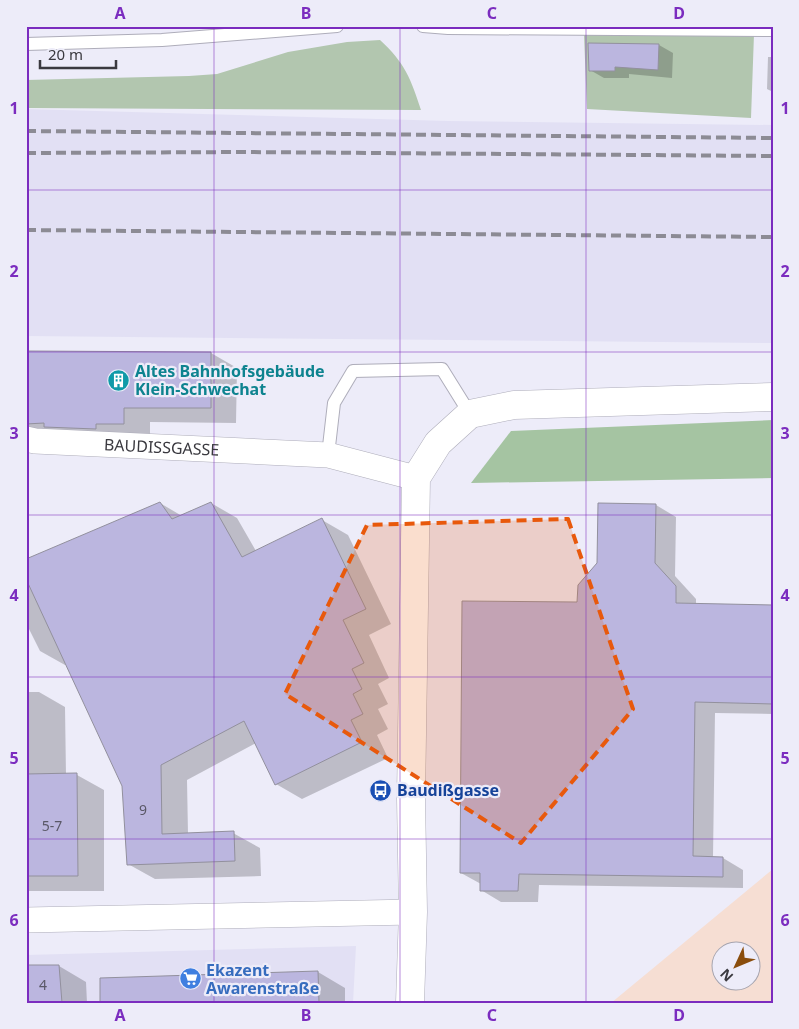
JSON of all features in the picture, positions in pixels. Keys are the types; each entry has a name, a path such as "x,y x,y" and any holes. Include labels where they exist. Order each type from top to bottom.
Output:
{"street":[{"path":"410,1003 413,912 410,798 416,478 438,443 470,414 514,404 773,396"},
{"name":"BAUDISSGASSE","path":"26,439 35,441 328,455 416,478"},
{"path":"26,920 413,912"}],"lane":[{"path":"26,44 162,40 337,26"},
{"path":"423,26 448,28 773,30"},
{"path":"328,455 334,403 353,371 442,369 470,414"}],"highlighted area":[{"path":"568,519 633,709 521,843 285,694 367,525"}],"shaded area":[{"path":"26,109 448,121 773,125 773,343 26,336"},
{"path":"773,869 773,1003 611,1003"},
{"name":"Ekazent Awarenstraße","path":"356,946 353,1003 26,1003 26,955"}],"green space":[{"path":"754,34 751,118 587,109 584,35"},
{"path":"380,40 396,56 406,72 421,110 26,108 26,80 217,74 288,52 347,42"},
{"path":"773,420 773,478 471,483 511,431"}],"building":[{"path":"588,43 659,44 658,70 615,67 615,71 589,71"},
{"name":"Altes Bahnhofsgebäude Klein-Schwechat","path":"26,351 211,352 211,408 124,408 124,424 96,424 96,429 44,427 44,423 26,424"},
{"path":"160,502 172,519 211,502 242,557 322,518 366,609 343,620 364,663 352,669 362,689 353,694 363,714 351,720 362,742 275,785 244,721 161,765 162,834 234,831 235,861 127,865 122,786 26,579 26,559"},
{"path":"598,503 656,504 655,563 676,586 676,603 773,605 773,704 695,702 693,856 723,857 723,877 519,874 518,891 480,891 480,873 460,873 462,601 577,602 578,585 597,563"},
{"path":"77,773 78,876 26,876 26,774"},
{"path":"26,965 59,965 62,1003 26,1003"},
{"path":"318,971 319,1003 100,1003 100,978"}],"railway":[{"path":"26,131 773,138"},
{"path":"26,153 244,152 773,156"},
{"path":"26,230 773,237"}],"place":[{"name":"Altes Bahnhofsgebäude Klein-Schwechat","path":"119,380"},
{"name":"Baudißgasse","path":"381,790"},
{"name":"Ekazent Awarenstraße","path":"190,979"}]}
